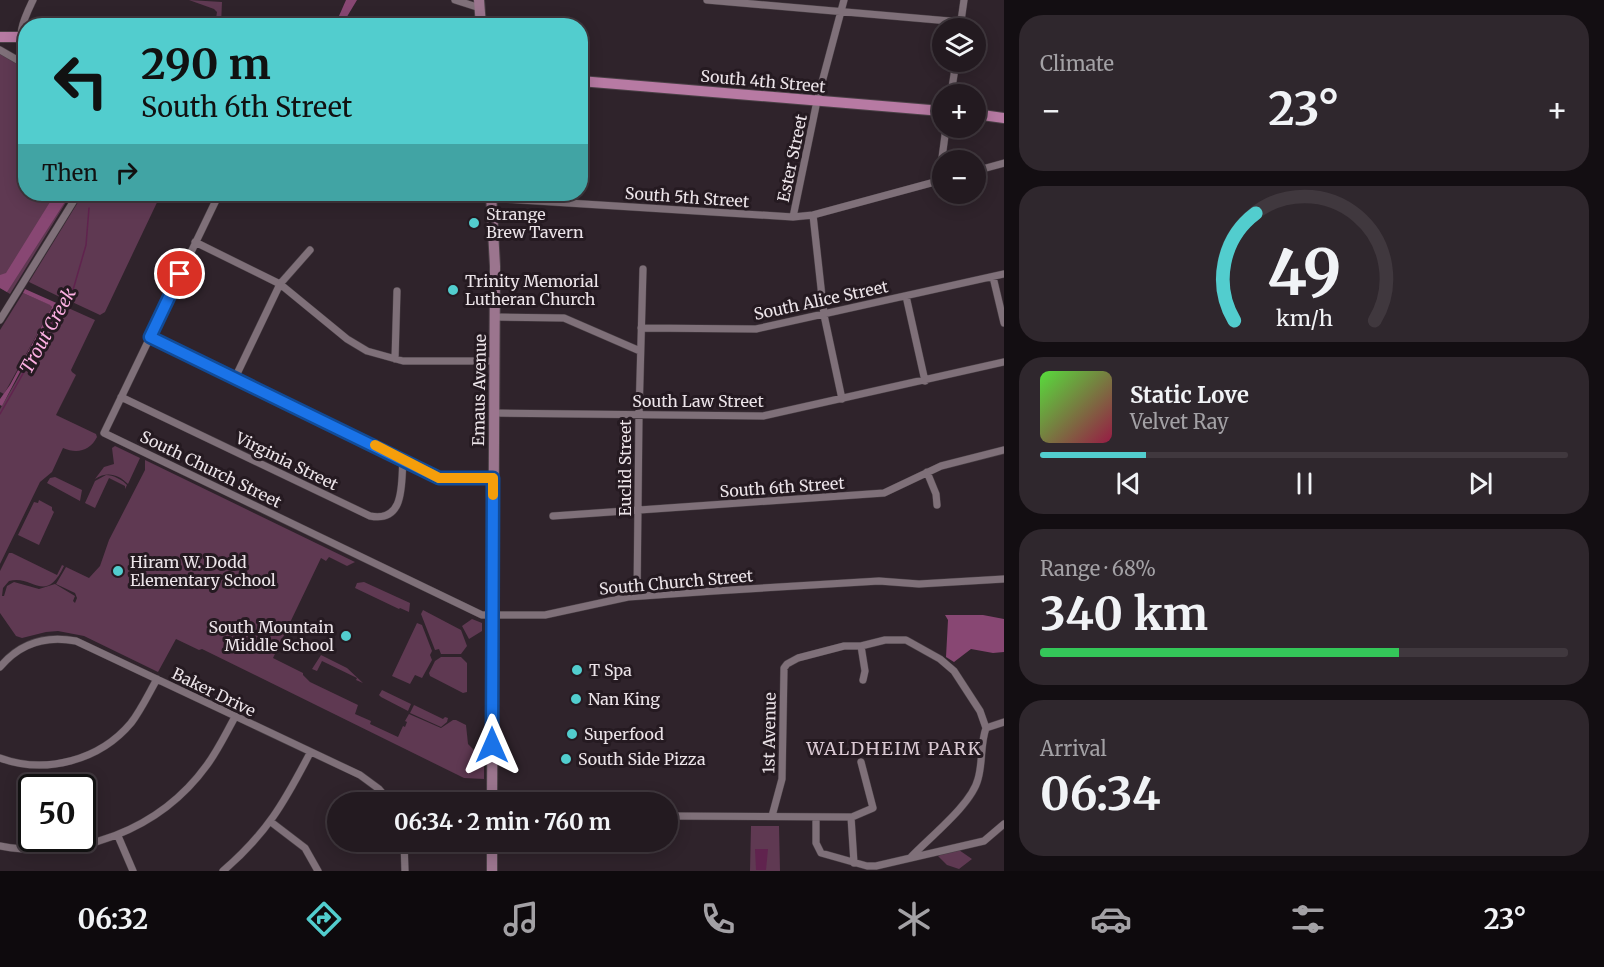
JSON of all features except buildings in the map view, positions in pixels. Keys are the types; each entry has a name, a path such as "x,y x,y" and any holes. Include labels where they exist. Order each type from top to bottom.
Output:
{"main road":[{"path":"0,37 18,37"},
{"name":"South 4th Street","path":"588,82 932,110"},
{"path":"986,116 1004,118"},
{"name":"Emaus Avenue","path":"491,201 495,266 492,792"},
{"path":"492,852 492,871"}],"street":[{"path":"25,18 33,0"},
{"path":"454,0 480,4"},
{"path":"707,0 932,22"},
{"name":"Ester Street","path":"793,217 818,101 844,0"},
{"path":"962,18 964,0"},
{"path":"0,50 18,60"},
{"path":"986,168 1004,163"},
{"name":"South 5th Street","path":"573,201 793,217 813,214 932,182"},
{"path":"0,320 74,201"},
{"path":"121,397 216,201"},
{"path":"813,214 824,315 842,399"},
{"path":"195,242 280,284 348,340 367,351 395,359 495,361"},
{"path":"235,378 280,284 310,250"},
{"name":"Euclid Street","path":"637,596 643,269"},
{"name":"South Alice Street","path":"641,328 756,329 1004,274"},
{"path":"993,277 1004,323"},
{"path":"395,359 397,291"},
{"path":"906,296 925,381"},
{"path":"495,317 564,318 640,351"},
{"path":"150,337 439,478 493,478"},
{"name":"South Law Street","path":"494,413 763,416 1004,362"},
{"name":"South Church Street","path":"121,397 104,433 482,615 545,615 569,611 602,601 637,596 879,581 926,584 1004,579"},
{"name":"Virginia Street","path":"121,397 370,516 384,516 396,507 401,495 403,459"},
{"name":"South 6th Street","path":"553,516 884,493 956,461 1004,452"},
{"path":"927,472 936,494 937,505"},
{"name":"Baker Drive","path":"0,667 16,651 34,642 46,639 66,639 85,644 360,775 382,792"},
{"path":"863,680 865,671 861,646 885,640 906,640 940,659 954,671 980,711 986,728 978,779 973,791 911,857"},
{"name":"1st Avenue","path":"772,816 782,779 784,668 798,658 844,646 861,646"},
{"path":"0,758 21,763 49,765 72,761 95,752 115,738 132,721 157,679"},
{"path":"0,846 54,850 82,846 118,836 155,815 188,787 207,765 235,717"},
{"path":"986,728 1004,722"},
{"path":"223,871 271,822 310,753"},
{"path":"678,816 851,817 873,808 861,762"},
{"path":"816,817 818,849 826,855 876,866 984,841 1004,824"},
{"path":"851,817 854,863"},
{"path":"271,822 304,848 318,871"},
{"path":"118,836 133,871"},
{"path":"404,852 405,871"}],"shaded area":[{"path":"189,0 222,2 221,18 216,18 217,12"},
{"path":"346,0 357,0 346,18 338,18"},
{"path":"0,53 18,64 18,201 67,201 10,294 0,288"},
{"path":"51,201 66,201 7,292 0,288 0,275 6,273"},
{"path":"79,201 158,201 105,312 100,315 70,301 66,303 66,307 95,320 71,370 76,375 56,415 96,434 97,437 83,450 73,451 63,448 52,472 40,482 0,564 0,409 64,299 29,282"},
{"path":"25,289 61,305 2,406 0,399 10,385 52,307 23,293"},
{"path":"23,293 52,307 4,394 0,392 0,330"},
{"path":"115,446 140,458 128,484 112,475 104,475 95,479 104,467 114,464 112,448"},
{"name":"Hiram W. Dodd Elementary School","path":"145,460 355,562 347,566 329,557 326,561 321,558 273,658 303,673 310,682 358,705 355,714 398,737 403,726 405,727 409,714 441,728 453,720 466,725 468,744 475,751 484,754 484,779 464,778 202,649 199,650 176,639 158,672 84,636 58,631 22,638 16,636 0,613 0,571 9,553 57,575 62,565 64,566 51,584 38,586 25,581 9,581 3,588 2,596 7,586 14,582 39,589 55,584 75,596 73,601 75,603 77,598 75,593 56,584 66,567 89,578 100,566 109,540 145,470"},
{"path":"106,475 123,481 127,485 125,489 125,486 109,478 95,508 85,503 95,481"},
{"path":"55,477 82,490 80,501 47,483 50,478"},
{"path":"39,500 52,507 54,512 39,545 18,535 34,502 38,503"},
{"path":"364,582 410,603 409,612 355,588 357,583"},
{"path":"423,610 461,630 467,646 461,654 441,654 439,649 435,650 421,614"},
{"path":"945,615 983,615 1004,619 1004,652 993,653 971,649 954,662 946,657 948,620"},
{"path":"472,619 482,623 482,631 469,639 462,626"},
{"path":"417,623 422,625 432,651 430,655 432,660 422,678 415,675 410,684 392,676"},
{"path":"321,655 347,668 363,683 322,661 317,671 312,669"},
{"path":"441,657 461,657 467,663 467,692 463,693 430,676 429,673 435,661"},
{"path":"382,690 411,704 408,711 381,697 379,695"},
{"path":"414,705 443,719 448,718 447,722 441,727 410,713"},
{"path":"751,826 779,826 780,871 750,871"},
{"path":"755,849 768,849 766,870 756,870"},
{"path":"959,850 972,859 959,869 947,865 938,856 946,852"}],"waterway":[{"name":"Trout Creek","path":"0,414 73,290 86,245 89,208"}],"slow traffic":[{"path":"375,445 439,478 493,478 493,495"}],"place":[{"name":"Strange Brew Tavern","path":"474,223"},
{"name":"Trinity Memorial Lutheran Church","path":"453,290"},
{"name":"Hiram W. Dodd Elementary School","path":"118,571"},
{"name":"South Mountain Middle School","path":"346,636"},
{"name":"T Spa","path":"577,670"},
{"name":"Nan King","path":"576,699"},
{"name":"Superfood","path":"572,734"},
{"name":"South Side Pizza","path":"566,759"}],"district":[{"name":"WALDHEIM PARK","path":"894,749"}],"route":[{"path":"180,274 150,337 439,478 493,478 492,745"}]}
